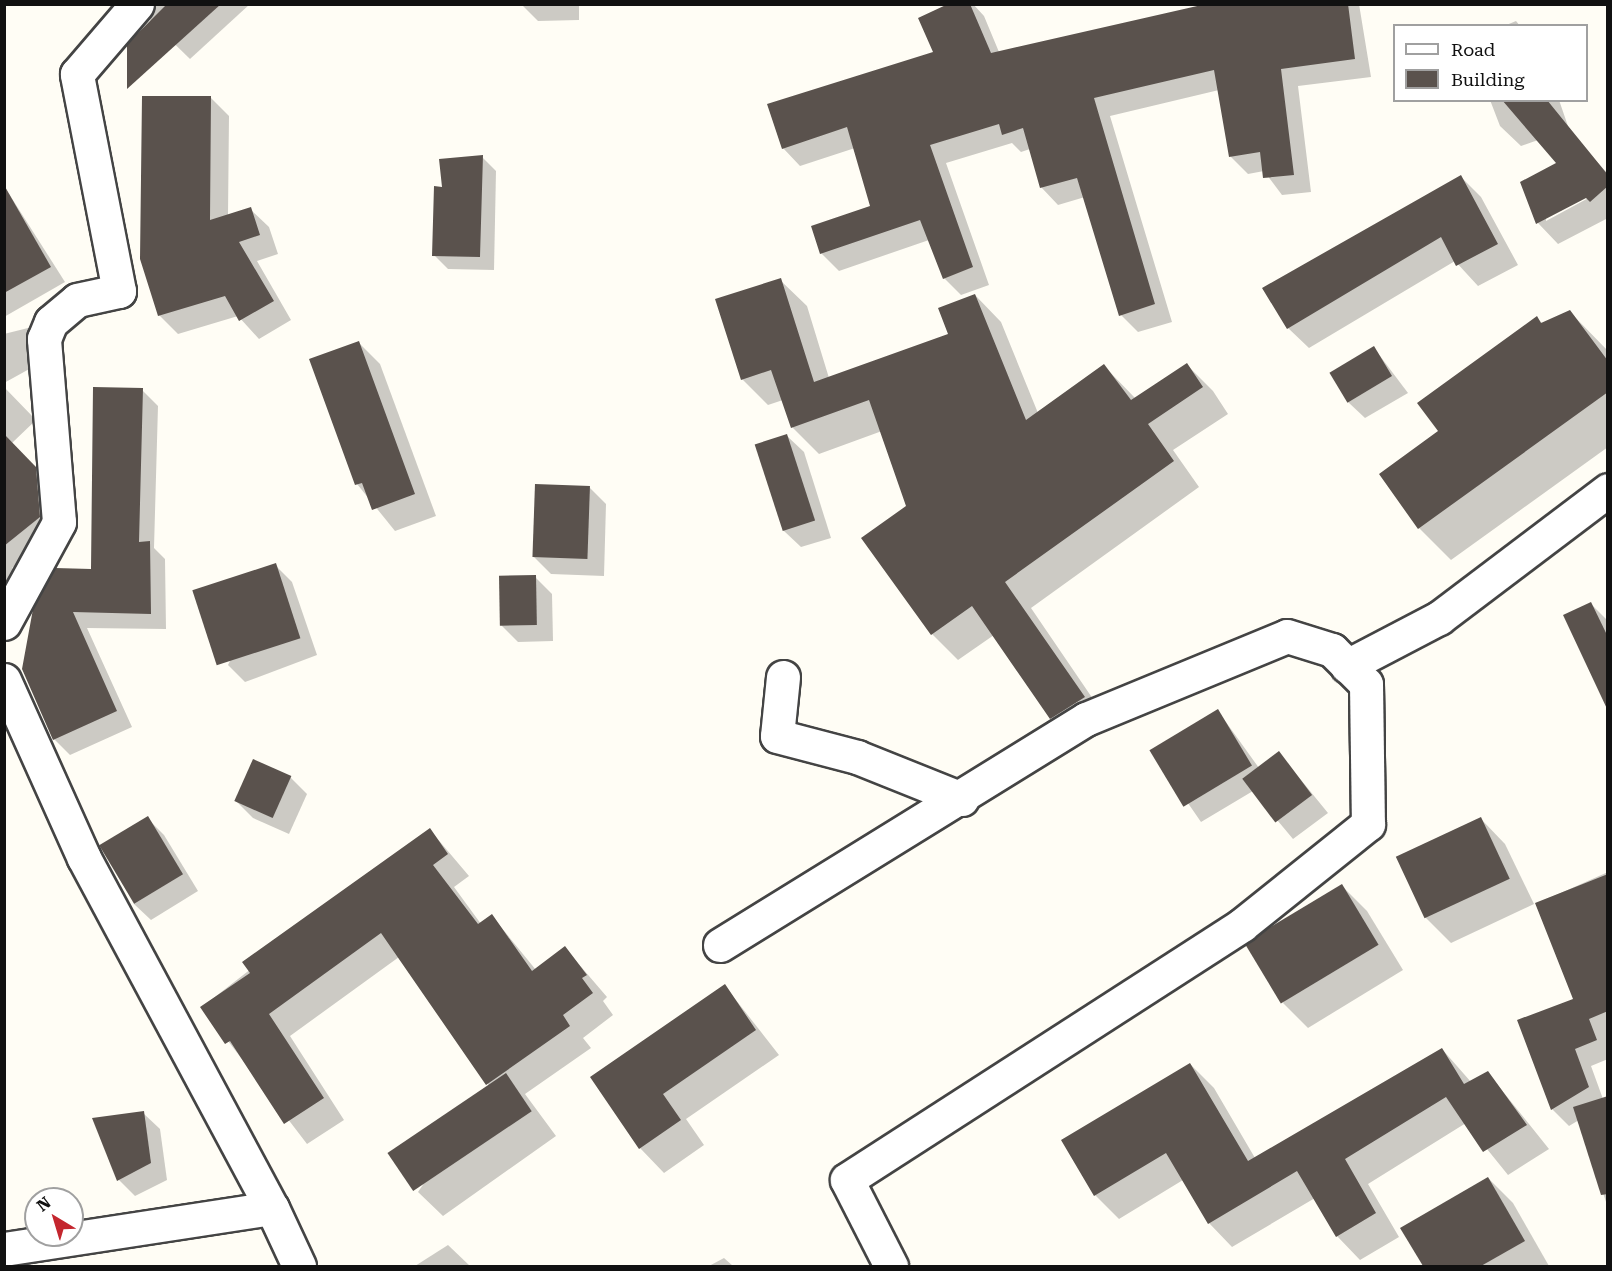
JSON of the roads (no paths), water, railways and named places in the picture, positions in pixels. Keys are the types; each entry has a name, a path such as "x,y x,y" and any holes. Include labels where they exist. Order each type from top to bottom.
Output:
{"street":[{"path":"4,623 59,522 44,339 51,322 77,300 119,291 77,74 137,4"},
{"path":"1347,666 1439,618 1608,490"},
{"path":"720,945 962,799 1086,719 1287,636 1332,650 1366,684 1368,824 1242,925 847,1180 891,1266"},
{"path":"783,677 777,736 856,757 962,799"},
{"path":"4,680 84,858 272,1208 299,1266"},
{"path":"4,1249 272,1208"}]}
